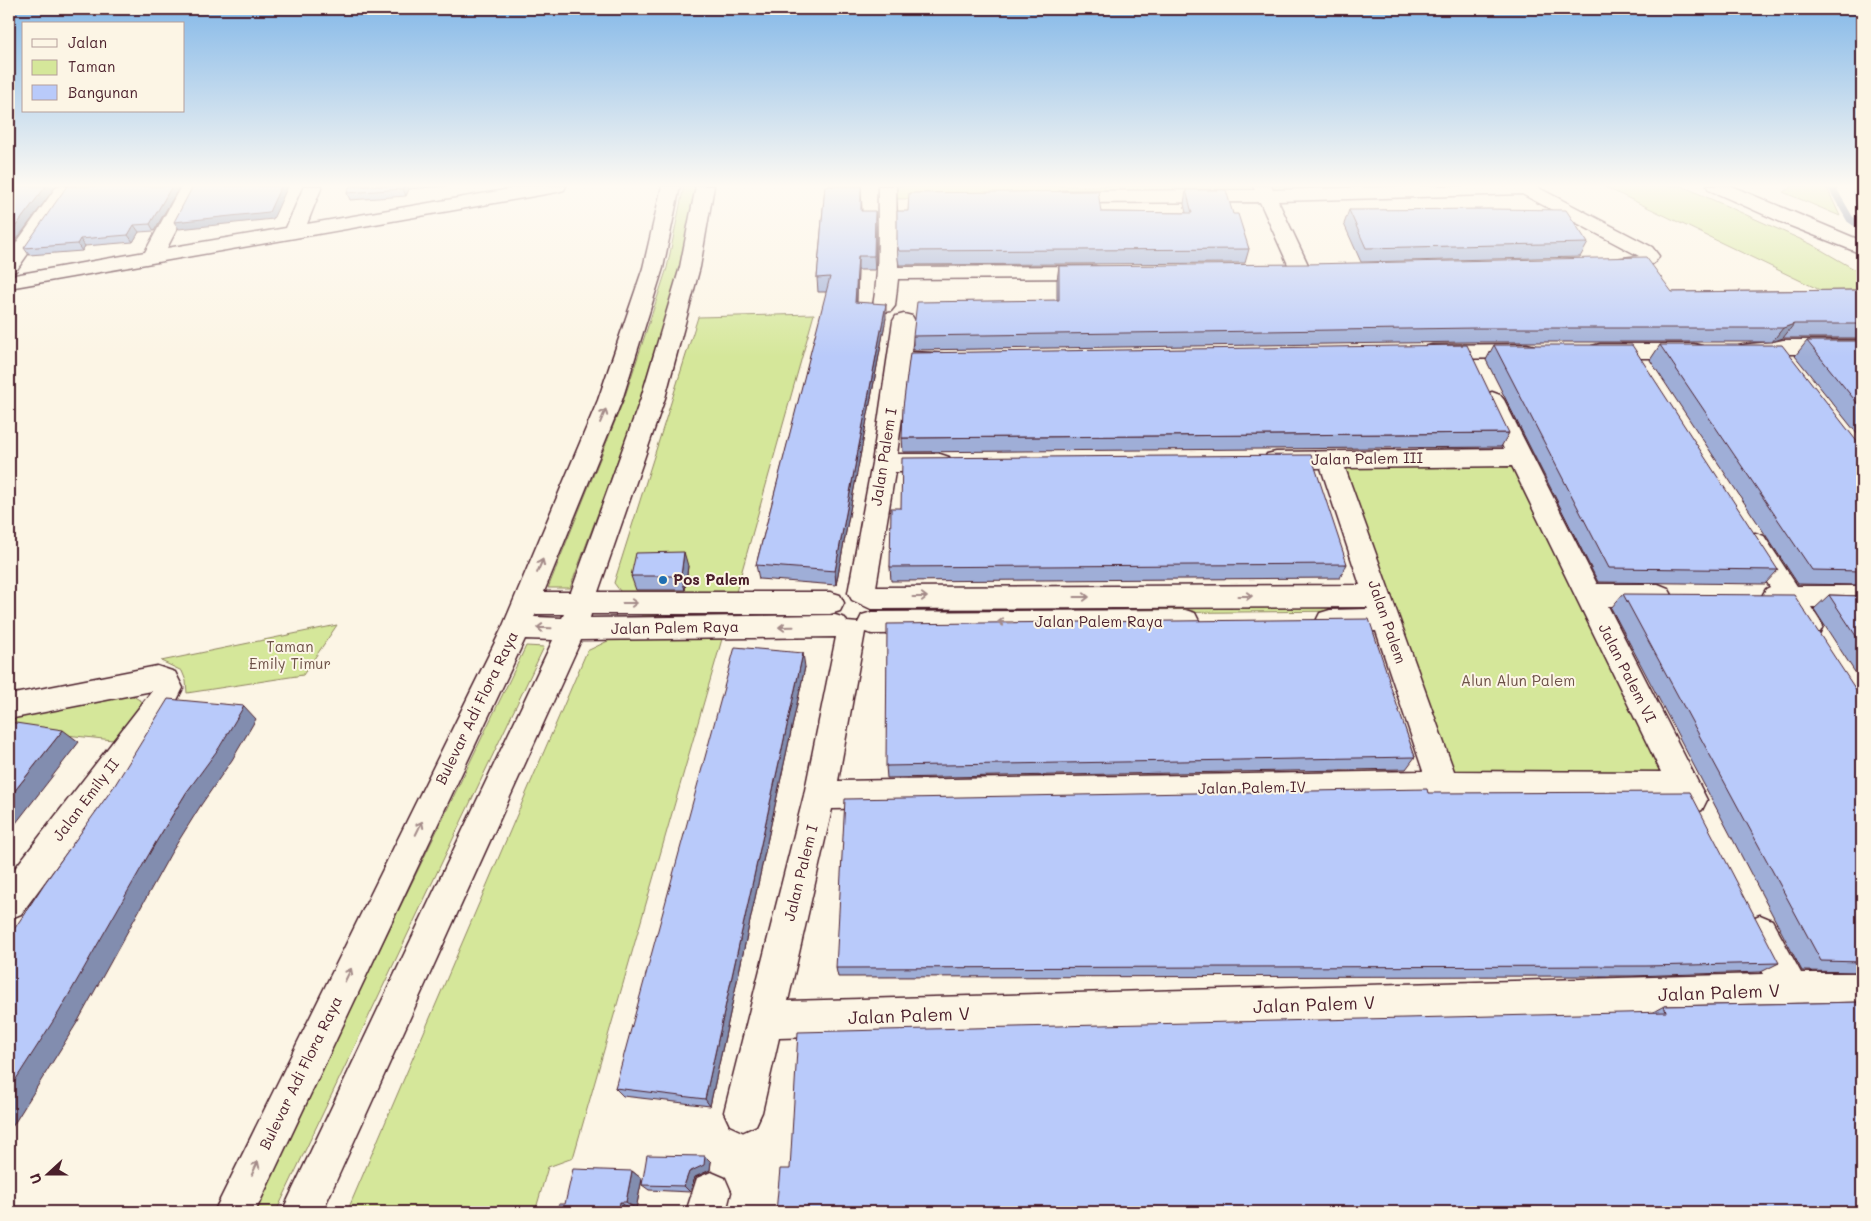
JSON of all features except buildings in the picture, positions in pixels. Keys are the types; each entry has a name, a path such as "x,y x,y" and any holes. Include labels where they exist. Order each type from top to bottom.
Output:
{"street":[{"path":"9,267 26,243"},
{"path":"152,257 160,243"},
{"path":"9,282 235,243"},
{"name":"Bulevar Adi Flora Raya","path":"234,1212 520,615 610,400 653,268 658,243"},
{"path":"302,1212 577,616 653,398 690,267 694,243"},
{"path":"884,306 889,272 886,259 886,243"},
{"path":"1288,243 1301,271"},
{"path":"1593,265 1641,263 1648,259 1649,256 1645,251 1630,243"},
{"path":"889,272 1115,272"},
{"name":"Jalan Palem I","path":"743,1112 820,795 884,463 904,320"},
{"path":"1584,351 1724,351 1784,359 1783,347 1862,347"},
{"name":"Jalan Palem VI","path":"1469,351 1519,457 1702,820"},
{"path":"1410,352 1546,351"},
{"path":"1631,351 1647,376"},
{"path":"898,359 967,358"},
{"name":"Jalan Palem III","path":"1251,460 1519,457"},
{"name":"Jalan Palem","path":"1330,459 1442,785"},
{"path":"884,463 963,463"},
{"path":"1742,523 1821,645"},
{"path":"1588,595 1684,595"},
{"path":"1751,596 1862,597"},
{"name":"Jalan Palem Raya","path":"520,615 1382,608"},
{"name":"Jalan Emily II","path":"9,707 157,678 165,680 168,688 164,697 9,904"},
{"name":"Jalan Palem IV","path":"820,795 1442,785 1684,786"},
{"path":"1746,906 1791,991"},
{"name":"Jalan Palem V","path":"765,1020 1791,991 1862,991"}],"green space":[{"path":"672,243 685,243 680,268 641,398 570,588 548,588 624,399 667,268"},
{"path":"1722,243 1809,243 1854,269 1862,276 1862,290 1822,291"},
{"path":"814,314 736,592 623,595 614,583 698,317"},
{"name":"Alun Alun Palem","path":"1514,465 1669,775 1452,776 1341,466"},
{"path":"1350,602 1353,611 900,615 900,605"},
{"path":"814,609 813,619 641,620 643,611"},
{"name":"Taman Emily Timur","path":"337,625 303,675 187,693 186,681 182,671 161,661"},
{"path":"612,639 722,639 573,1158 548,1167 535,1212 347,1212 587,651"},
{"path":"526,646 544,647 276,1212 253,1212"},
{"path":"126,692 143,702 113,740 9,729 9,714"}],"waterway":[{"path":"1862,252 1860,259 1862,261"}],"place":[{"name":"Pos Palem","path":"663,580"}]}
